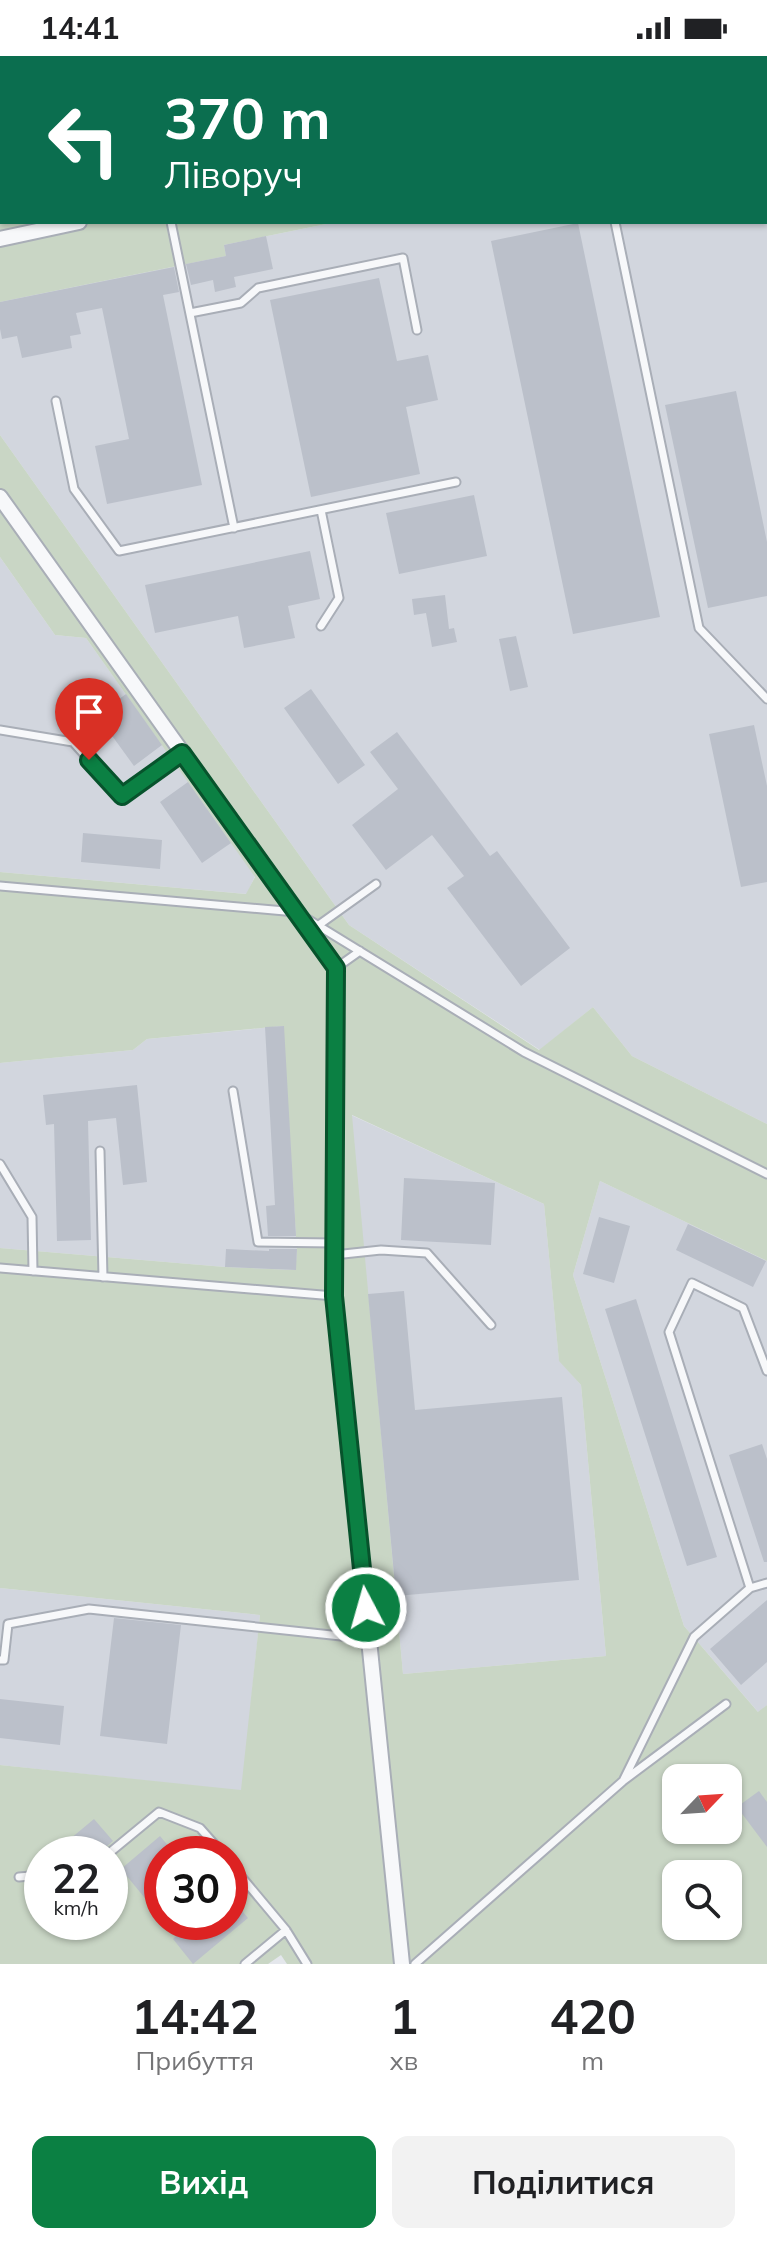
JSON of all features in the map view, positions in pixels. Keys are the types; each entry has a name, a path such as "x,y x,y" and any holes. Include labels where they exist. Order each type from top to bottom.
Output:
{"street":[{"path":"0,239 69,224"},
{"path":"0,225 27,232"},
{"path":"0,497 296,912 314,929 336,968 334,1296 402,1964"}],"lane":[{"path":"171,224 234,528"},
{"path":"615,224 699,628 767,699"},
{"path":"190,313 241,303 258,288 403,258 417,330"},
{"path":"56,401 74,489 119,551 456,482"},
{"path":"321,510 339,598 321,626"},
{"path":"0,730 73,742 122,796 182,753"},
{"path":"376,884 314,929 360,951 524,1052 767,1174"},
{"path":"0,886 296,912"},
{"path":"336,968 360,951"},
{"path":"233,1091 258,1242 427,1253 491,1325"},
{"path":"100,1151 103,1277"},
{"path":"0,1164 32,1217 33,1271"},
{"path":"0,1268 334,1296"},
{"path":"750,1588 669,1332 692,1283 743,1308 767,1371"},
{"path":"623,1781 694,1637 750,1588 767,1583"},
{"path":"0,1660 4,1660 8,1624 89,1609 369,1639"},
{"path":"415,1964 623,1781 726,1704"},
{"path":"128,1838 159,1812 200,1828 207,1836"},
{"path":"19,1877 24,1877"},
{"path":"248,1885 286,1930 307,1964"},
{"path":"245,1964 286,1930"}],"shaded area":[{"path":"326,224 767,224 767,1124 632,1056 593,1007 540,1050 349,925 0,435 0,302 225,256 224,245"},
{"path":"0,557 55,635 86,638 255,876 247,894 0,872"},
{"path":"284,1026 296,1270 0,1248 0,1063 133,1050 147,1039"},
{"path":"351,1115 544,1204 559,1360 581,1385 606,1656 403,1674"},
{"path":"600,1181 767,1261 767,1705 759,1713 684,1626 573,1275"},
{"path":"0,1588 260,1615 242,1791 0,1765"}],"green space":[{"path":"0,224 326,224 224,245 226,256 0,302"},
{"path":"0,435 349,925 539,1050 593,1007 632,1056 767,1124 767,1261 600,1181 573,1275 684,1626 758,1712 767,1705 767,1964 287,1964 281,1955 268,1964 0,1964 0,1765 241,1790 260,1615 0,1588 0,1248 295,1270 297,1253 283,1026 147,1039 133,1050 0,1063 0,872 246,894 255,877 86,638 55,635 0,557","holes":["352,1115 544,1204 559,1361 581,1385 606,1656 403,1674"]}],"building":[{"path":"578,224 660,617 573,634 491,241"},
{"path":"266,236 273,269 234,277 236,287 215,292 213,280 191,285 186,264 226,256 224,245"},
{"path":"174,267 179,292 163,295 202,485 107,504 95,446 129,439 102,308 76,313 81,334 70,336 72,348 22,358 17,336 2,339 0,302"},
{"path":"379,278 397,361 428,355 438,400 406,407 420,474 311,497 270,300"},
{"path":"736,391 767,542 767,596 708,608 665,405"},
{"path":"474,495 487,556 399,574 386,513"},
{"path":"310,551 320,599 288,606 295,638 244,648 238,616 155,633 145,585"},
{"path":"445,595 449,629 454,628 457,642 432,647 426,613 414,615 412,599"},
{"path":"516,636 528,687 510,691 499,639"},
{"path":"311,689 365,765 338,784 284,708"},
{"path":"126,694 162,745 134,766 97,715"},
{"path":"754,725 767,786 767,882 741,887 709,734"},
{"path":"397,732 490,856 497,851 570,948 521,986 447,888 464,876 432,835 386,870 352,825 398,789 370,752"},
{"path":"188,782 231,843 202,863 160,802"},
{"path":"83,833 162,840 160,869 81,862"},
{"path":"284,1026 296,1236 268,1236 266,1206 275,1205 265,1027"},
{"path":"137,1085 147,1182 123,1185 116,1118 88,1121 91,1240 57,1241 54,1124 46,1125 43,1095"},
{"path":"404,1178 495,1183 491,1245 401,1240"},
{"path":"599,1217 630,1226 614,1283 583,1274"},
{"path":"688,1224 766,1261 753,1287 676,1250"},
{"path":"226,1249 297,1249 296,1270 225,1267"},
{"path":"404,1291 415,1410 562,1397 579,1580 396,1596 368,1294"},
{"path":"636,1299 717,1557 687,1566 605,1309"},
{"path":"762,1444 767,1459 767,1562 764,1562 729,1455"},
{"path":"767,1600 767,1662 741,1685 710,1649"},
{"path":"114,1618 181,1625 167,1744 100,1736"},
{"path":"0,1699 64,1706 60,1745 0,1738"},
{"path":"759,1791 767,1802 767,1847 742,1814 742,1803"},
{"path":"94,1819 109,1836 74,1836"},
{"path":"144,1850 144,1897 128,1878 128,1863"},
{"path":"174,1940 222,1940 193,1964"}],"route":[{"path":"89,760 122,796 182,753 336,968 334,1296 366,1608"}]}
